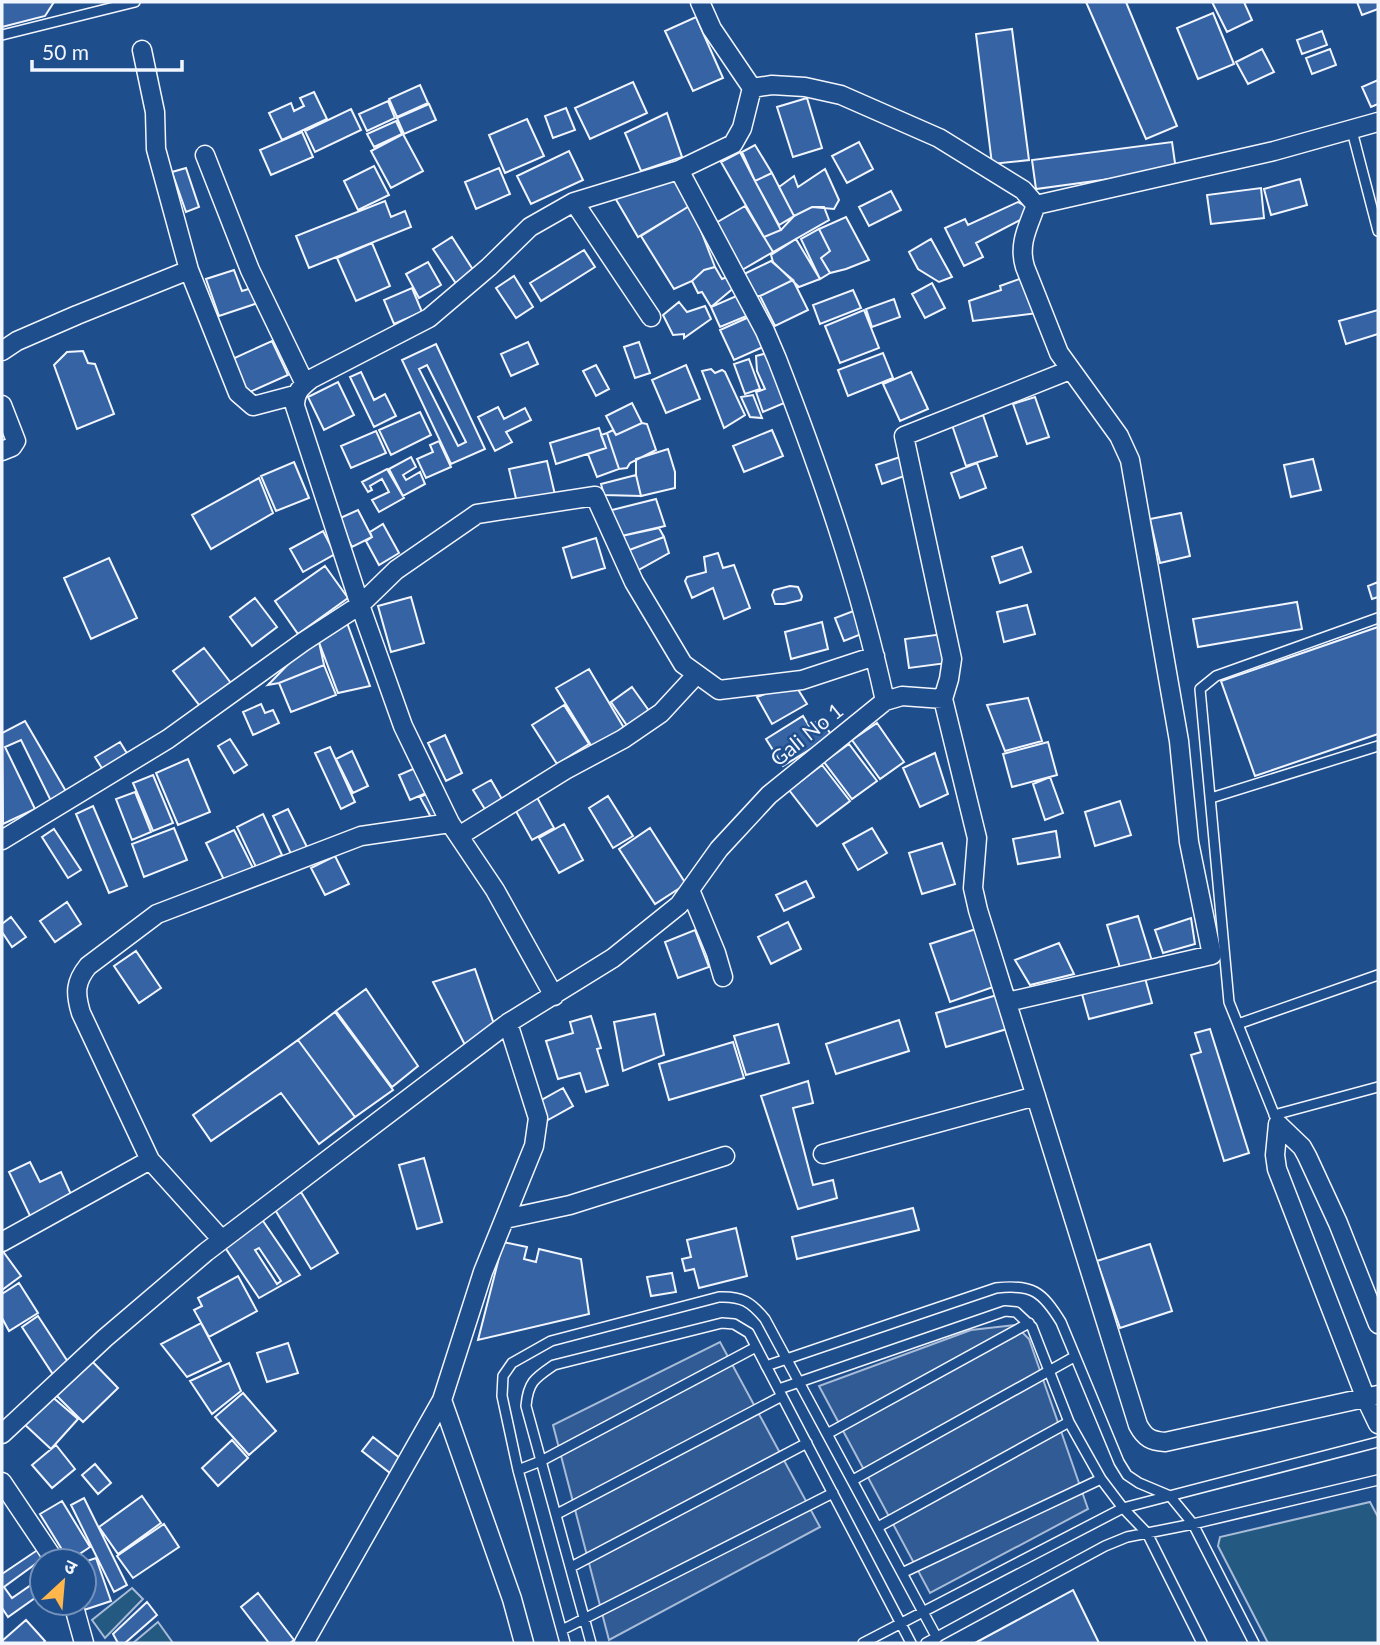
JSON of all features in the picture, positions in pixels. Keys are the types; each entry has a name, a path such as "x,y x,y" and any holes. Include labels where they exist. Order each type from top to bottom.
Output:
{"street":[{"path":"142,50 155,112 156,149 189,270 238,393 244,401 253,406 261,406 300,390 429,318 489,267 530,227 574,202 679,170 733,144 742,128 752,88 712,29 700,2"},
{"path":"752,88 772,85 805,87 841,95 939,138 1023,190 1036,205"},
{"path":"1036,205 1352,131 1378,122"},
{"path":"205,155 300,390 295,406 403,726 455,829 495,890 554,996"},
{"path":"679,170 765,331 777,359 854,581 885,701 902,696 943,699"},
{"path":"574,202 651,317"},
{"path":"1007,1002 1212,955 1189,842 1178,741 1130,460 1119,436 1059,353 1021,256 1022,242 1036,205"},
{"path":"2,351 17,341 77,315 189,270"},
{"path":"1070,370 904,436 952,659 950,680 943,699 977,838 973,888 978,910 1086,1264 1138,1425 1144,1435 1152,1441 1165,1441 1372,1397"},
{"path":"2,405 16,441 12,447 2,451"},
{"path":"2,840 168,739 303,642 360,605 396,570 477,514 594,496 634,582 683,664 719,690 802,680 875,656"},
{"path":"222,1240 150,1160 81,1013 76,987 88,966 157,914 361,836 455,829 633,733 661,713 697,674"},
{"name":"Gali No 1","path":"2,1434 105,1338 222,1240 508,1023 613,958 679,905 719,849 769,795 885,701"},
{"path":"690,890 723,977"},
{"path":"304,1643 442,1401 483,1272 534,1146 538,1118 508,1023"},
{"path":"823,1154 1036,1096"},
{"path":"1276,1119 1307,1156 1338,1223 1378,1324"},
{"path":"1276,1119 1277,1169 1372,1397 1378,1424"},
{"path":"505,1219 570,1205 726,1156"},
{"path":"2,1242 150,1160"},
{"path":"442,1401 512,1599 524,1643"},
{"path":"2,1482 46,1547"},
{"path":"77,1617 84,1643"}],"lane":[{"path":"2,35 135,2"},
{"path":"1352,131 1378,231"},
{"path":"1378,618 1216,676 1200,689 1229,1002 1276,1119 1378,1087"},
{"path":"1211,798 1378,746"},
{"path":"1238,1024 1378,975"},
{"path":"766,1366 996,1288 1018,1286 1037,1293 1051,1305 1061,1322 1119,1462 1127,1475 1170,1496 1194,1524 1254,1643"},
{"path":"565,1643 518,1471 502,1396 503,1376 512,1363 551,1341 719,1297 734,1297 754,1305 765,1319 937,1638"},
{"path":"557,1514 799,1382 1005,1311 1016,1312 1032,1326 1069,1422 1101,1479 1147,1533 1202,1643"},
{"path":"591,1643 526,1406 527,1389 538,1376 554,1365 722,1323 734,1324 749,1333 911,1643"},
{"path":"828,1434 1029,1323"},
{"path":"518,1471 756,1347"},
{"path":"853,1480 1074,1357"},
{"path":"878,1527 1069,1422"},
{"path":"863,1643 1123,1508 1378,1442"},
{"path":"571,1567 807,1443"},
{"path":"902,1573 1101,1479"},
{"path":"926,1643 1105,1546 1127,1537 1194,1524 1378,1480"},
{"path":"562,1630 833,1493"}],"shaded area":[{"path":"1015,1325 1029,1339 1088,1509 930,1593 819,1386 971,1330"},
{"path":"720,1342 820,1527 609,1640 553,1425"},
{"path":"1370,1502 1378,1517 1378,1643 1268,1643 1218,1546 1220,1537"},
{"path":"132,1588 143,1599 105,1638 92,1620"},
{"path":"158,1622 173,1643 133,1643"}],"building":[{"path":"2,2 54,2 45,16 2,27"},
{"path":"1086,2 1126,2 1177,126 1146,139"},
{"path":"1212,2 1244,2 1252,20 1227,32"},
{"path":"1357,2 1378,2 1378,9 1362,15"},
{"path":"1213,13 1234,64 1198,79 1177,28"},
{"path":"696,17 723,78 693,91 665,31"},
{"path":"1012,29 1029,160 992,164 976,34"},
{"path":"1322,31 1327,45 1302,54 1297,40"},
{"path":"1262,49 1274,72 1248,84 1236,62"},
{"path":"1330,49 1336,65 1312,74 1306,58"},
{"path":"1378,80 1378,104 1371,107 1362,87"},
{"path":"633,82 647,113 590,139 575,108"},
{"path":"420,85 428,103 397,117 389,99"},
{"path":"314,92 327,119 282,140 269,113 291,103 294,111 304,106 300,98"},
{"path":"807,98 822,148 793,157 777,107"},
{"path":"388,101 395,118 367,131 359,114"},
{"path":"429,104 436,120 404,134 397,118"},
{"path":"566,108 575,130 553,138 545,116"},
{"path":"351,109 361,130 315,152 305,131"},
{"path":"667,113 682,157 641,171 625,133"},
{"path":"527,119 544,156 505,173 489,135"},
{"path":"396,121 402,134 374,147 367,134"},
{"path":"302,132 313,157 271,175 260,150"},
{"path":"403,134 423,171 391,188 371,151"},
{"path":"859,142 873,169 847,183 832,156"},
{"path":"1172,142 1176,170 1036,189 1032,160"},
{"path":"755,145 772,173 755,181 742,152"},
{"path":"569,151 583,180 531,204 517,176"},
{"path":"740,152 781,230 764,237 721,162"},
{"path":"374,166 389,195 358,210 344,181"},
{"path":"186,168 199,207 186,212 172,172"},
{"path":"499,168 510,194 476,209 465,182"},
{"path":"825,169 839,200 834,209 812,207 794,216 779,187 794,176 798,187"},
{"path":"772,173 794,216 779,225 755,181"},
{"path":"675,174 691,205 638,237 611,191"},
{"path":"1300,179 1307,205 1271,215 1264,189"},
{"path":"1261,188 1264,218 1211,224 1207,195"},
{"path":"891,191 901,210 869,226 859,207"},
{"path":"385,201 391,217 405,211 411,227 309,268 296,236"},
{"path":"1018,202 1026,206 1028,216 976,243 983,257 964,266 945,228 965,219 968,225"},
{"path":"691,205 715,267 704,270 692,281 674,289 641,236"},
{"path":"745,206 773,252 742,270 714,224"},
{"path":"812,207 824,207 829,220 773,252 764,237 781,230 794,216"},
{"path":"846,217 869,260 830,273 821,258 830,251 819,229"},
{"path":"819,229 830,251 821,258 830,273 820,279 801,239"},
{"path":"452,237 477,276 459,288 433,249"},
{"path":"796,239 820,279 799,287 773,262 771,255"},
{"path":"931,239 952,277 939,282 918,269 909,252"},
{"path":"372,243 390,286 356,301 337,258"},
{"path":"584,250 595,267 541,301 530,283"},
{"path":"771,261 793,280 760,296 753,296 744,274"},
{"path":"428,262 441,285 419,298 406,274"},
{"path":"715,267 722,279 730,276 736,286 711,307 702,292 698,293 692,281 704,270"},
{"path":"234,270 242,291 255,287 261,302 219,316 206,279"},
{"path":"514,276 533,307 516,318 496,288"},
{"path":"1025,277 1038,313 973,321 969,301 1001,290 1000,286"},
{"path":"793,280 808,310 775,326 760,296"},
{"path":"932,283 945,308 925,318 912,294"},
{"path":"412,288 422,312 394,324 384,300"},
{"path":"853,290 861,308 820,324 813,305"},
{"path":"741,294 749,315 720,327 711,307"},
{"path":"894,299 900,317 872,327 866,309"},
{"path":"679,302 687,312 705,306 711,319 684,338 684,334 673,335 663,315"},
{"path":"864,310 879,348 840,363 825,326"},
{"path":"1378,310 1378,334 1346,344 1339,321"},
{"path":"749,317 763,347 734,360 720,330"},
{"path":"272,341 288,375 243,395 228,361"},
{"path":"528,342 538,364 511,376 501,354"},
{"path":"639,342 650,373 635,378 624,347"},
{"path":"436,344 485,449 451,464 402,360","holes":["427,365 466,442 458,446 419,369"]},
{"path":"83,351 88,363 95,364 114,414 77,429 54,365 67,352"},
{"path":"771,352 789,401 763,412 756,392 765,389 757,371 756,356"},
{"path":"883,353 893,378 848,396 838,370"},
{"path":"749,359 760,389 745,394 734,364"},
{"path":"596,365 609,389 596,396 583,371"},
{"path":"686,365 700,399 666,413 652,380"},
{"path":"711,369 715,373 722,370 725,372 745,415 724,428 702,371"},
{"path":"361,372 374,400 385,394 396,416 374,427 350,377"},
{"path":"911,372 928,409 900,421 883,384"},
{"path":"338,382 354,415 324,430 308,397"},
{"path":"753,395 762,418 750,417 741,397"},
{"path":"1035,397 1049,437 1027,444 1013,404"},
{"path":"632,403 642,423 616,435 606,416"},
{"path":"498,407 504,419 525,408 531,420 506,432 512,442 495,451 478,417"},
{"path":"420,412 431,435 391,455 379,430"},
{"path":"983,415 997,456 966,466 952,425"},
{"path":"642,423 647,424 656,450 630,463 627,468 619,469 607,433 613,430 616,435"},
{"path":"599,428 606,448 556,464 550,443"},
{"path":"772,430 783,456 744,472 733,446"},
{"path":"376,431 386,453 351,468 341,446"},
{"path":"607,433 619,469 597,477 588,454 606,448 601,435"},
{"path":"439,441 451,467 426,478 417,459 433,452 430,445"},
{"path":"668,449 675,472 675,488 641,496 636,475 636,459"},
{"path":"411,457 416,467 403,475 406,480 420,472 425,484 403,496 389,469"},
{"path":"900,457 907,475 882,484 876,465"},
{"path":"1313,459 1321,490 1291,497 1284,465"},
{"path":"547,461 556,499 518,507 509,469"},
{"path":"294,462 309,498 276,511 261,476"},
{"path":"977,463 986,488 960,498 951,473"},
{"path":"387,469 404,498 379,512 372,500 389,492 382,479 370,486 372,490 368,492 362,482"},
{"path":"636,475 641,496 604,495 601,484"},
{"path":"259,478 273,513 211,549 192,515"},
{"path":"656,499 665,526 617,537 608,511"},
{"path":"358,510 372,537 352,547 338,519"},
{"path":"1181,513 1190,556 1160,563 1150,519"},
{"path":"383,524 399,553 379,565 366,541 372,537 370,532"},
{"path":"659,528 664,537 624,552 617,537"},
{"path":"323,531 335,554 303,572 290,549"},
{"path":"664,537 669,553 633,573 624,552"},
{"path":"596,538 605,568 572,578 563,548"},
{"path":"1022,547 1031,572 1000,583 992,557"},
{"path":"718,553 723,568 734,565 750,608 724,619 713,588 692,598 685,581 687,577 706,572 704,557"},
{"path":"109,558 137,618 91,639 64,578"},
{"path":"325,566 348,598 298,634 275,601"},
{"path":"1378,582 1378,597 1372,599 1368,586"},
{"path":"798,587 801,600 775,604 772,595 774,590"},
{"path":"411,597 424,643 391,652 378,606"},
{"path":"255,598 277,627 252,646 230,617"},
{"path":"1297,602 1302,629 1198,647 1193,619"},
{"path":"1027,605 1035,634 1004,642 997,612"},
{"path":"856,610 864,633 844,641 835,618"},
{"path":"346,620 370,686 338,693 317,637"},
{"path":"822,622 828,649 791,659 785,632"},
{"path":"1378,627 1378,734 1255,776 1221,681"},
{"path":"943,634 947,663 909,668 905,639"},
{"path":"319,642 324,665 268,685 299,653"},
{"path":"204,648 234,687 203,710 173,671"},
{"path":"324,665 336,695 291,712 279,683"},
{"path":"589,669 624,728 592,747 556,688"},
{"path":"794,683 807,704 772,724 757,697"},
{"path":"632,687 652,715 630,730 611,702"},
{"path":"1028,698 1042,741 1005,751 987,705"},
{"path":"261,704 265,713 273,710 279,723 253,735 243,712"},
{"path":"564,705 589,744 557,764 532,725"},
{"path":"803,716 809,726 821,719 832,736 783,766 766,739"},
{"path":"25,721 67,793 51,801 21,740 5,747 35,809 3,824 2,733"},
{"path":"877,723 904,762 880,779 852,740"},
{"path":"445,735 462,773 446,781 428,743"},
{"path":"230,739 247,765 234,773 218,746"},
{"path":"120,742 128,755 103,770 95,757"},
{"path":"1048,742 1057,775 1012,787 1003,754"},
{"path":"849,744 877,781 852,799 824,762"},
{"path":"330,747 355,802 341,809 315,753"},
{"path":"352,751 368,786 353,793 336,759"},
{"path":"935,753 948,794 920,807 903,768"},
{"path":"188,759 210,812 178,825 156,773"},
{"path":"822,765 850,801 817,826 789,790"},
{"path":"420,766 431,791 410,800 399,775"},
{"path":"153,775 173,823 153,831 133,783"},
{"path":"1050,777 1063,813 1045,820 1033,784"},
{"path":"491,780 503,801 486,811 473,790"},
{"path":"434,790 447,818 433,821 420,797"},
{"path":"135,792 151,832 132,840 116,799"},
{"path":"534,792 554,828 532,840 512,804"},
{"path":"608,796 633,836 613,848 589,808"},
{"path":"1120,801 1131,835 1095,846 1085,812"},
{"path":"93,806 127,886 109,893 76,814"},
{"path":"288,809 309,851 293,858 273,816"},
{"path":"263,814 282,855 256,867 237,827"},
{"path":"564,824 583,860 559,873 539,838"},
{"path":"174,828 187,860 144,877 132,844"},
{"path":"650,828 686,884 655,904 619,849"},
{"path":"872,828 887,853 858,870 843,844"},
{"path":"54,829 81,870 68,878 42,837"},
{"path":"234,830 254,870 226,884 206,843"},
{"path":"1056,831 1060,857 1018,864 1013,839"},
{"path":"942,843 955,884 922,894 909,853"},
{"path":"335,856 349,884 325,895 311,868"},
{"path":"806,881 814,897 784,911 776,895"},
{"path":"67,902 81,924 55,942 40,921"},
{"path":"1138,916 1152,961 1121,971 1107,925"},
{"path":"11,917 26,937 12,947 2,932 2,924"},
{"path":"1191,918 1195,944 1163,953 1155,930"},
{"path":"788,922 801,949 771,964 758,937"},
{"path":"982,927 1002,984 950,1002 930,944"},
{"path":"695,930 709,967 678,978 665,942"},
{"path":"1059,943 1074,974 1030,985 1015,960"},
{"path":"136,951 161,988 139,1003 114,966"},
{"path":"475,969 495,1027 465,1045 433,982"},
{"path":"1145,978 1152,1003 1089,1019 1082,994"},
{"path":"366,989 418,1066 392,1087 336,1011"},
{"path":"997,995 1007,1029 946,1047 936,1013"},
{"path":"335,1012 393,1090 355,1117 298,1040"},
{"path":"655,1014 664,1055 623,1071 614,1022"},
{"path":"591,1016 608,1085 586,1092 580,1073 558,1079 546,1041 573,1033 570,1022"},
{"path":"899,1020 909,1051 836,1074 826,1044"},
{"path":"778,1024 789,1063 746,1075 734,1036"},
{"path":"1210,1029 1249,1153 1224,1161 1191,1055 1201,1052 1195,1033"},
{"path":"298,1040 355,1117 319,1144 281,1093 211,1141 193,1115"},
{"path":"733,1042 744,1078 669,1100 659,1064"},
{"path":"808,1081 813,1103 793,1108 813,1185 833,1180 837,1198 798,1209 761,1096"},
{"path":"563,1088 573,1106 548,1120 538,1102"},
{"path":"424,1158 442,1222 417,1229 399,1165"},
{"path":"30,1162 40,1182 61,1172 74,1201 32,1220 9,1172"},
{"path":"301,1192 338,1253 311,1269 274,1208"},
{"path":"913,1208 919,1230 797,1259 792,1237"},
{"path":"261,1218 300,1275 259,1298 224,1246","holes":["259,1248 281,1281 277,1284 255,1250"]},
{"path":"736,1228 747,1276 699,1288 694,1269 685,1271 682,1259 691,1257 687,1240"},
{"path":"503,1242 527,1247 524,1259 536,1262 539,1249 581,1259 589,1314 478,1340"},
{"path":"1150,1244 1172,1311 1120,1328 1097,1261"},
{"path":"2,1250 21,1276 2,1290"},
{"path":"672,1273 676,1292 651,1296 647,1277"},
{"path":"238,1276 257,1311 209,1337 194,1310 202,1306 198,1298"},
{"path":"19,1283 38,1313 9,1331 2,1318 2,1294"},
{"path":"38,1316 70,1365 54,1376 22,1327"},
{"path":"201,1323 221,1361 187,1377 161,1344"},
{"path":"288,1343 298,1373 267,1382 257,1353"},
{"path":"88,1357 118,1388 83,1422 53,1392"},
{"path":"229,1363 241,1391 212,1414 190,1381"},
{"path":"243,1393 276,1431 249,1455 215,1417"},
{"path":"49,1394 78,1419 51,1449 23,1423"},
{"path":"373,1437 401,1459 390,1473 362,1451"},
{"path":"232,1440 248,1458 218,1486 202,1468"},
{"path":"56,1445 75,1469 52,1488 32,1465"},
{"path":"95,1464 111,1483 98,1494 82,1475"},
{"path":"142,1496 161,1523 118,1554 99,1527"},
{"path":"84,1498 127,1585 114,1592 98,1560 98,1547 92,1547 71,1505"},
{"path":"62,1501 90,1547 60,1547 40,1514"},
{"path":"164,1524 179,1547 133,1578 117,1556"},
{"path":"28,1556 28,1569 4,1587 12,1598 28,1587 28,1603 8,1617 2,1608 2,1574"},
{"path":"98,1564 111,1601 98,1605"},
{"path":"1073,1590 1099,1643 975,1643"},
{"path":"258,1593 294,1640 290,1643 269,1643 241,1607"},
{"path":"147,1602 157,1615 125,1643 118,1643 113,1634"},
{"path":"26,1620 45,1641 43,1643 2,1641"}]}
